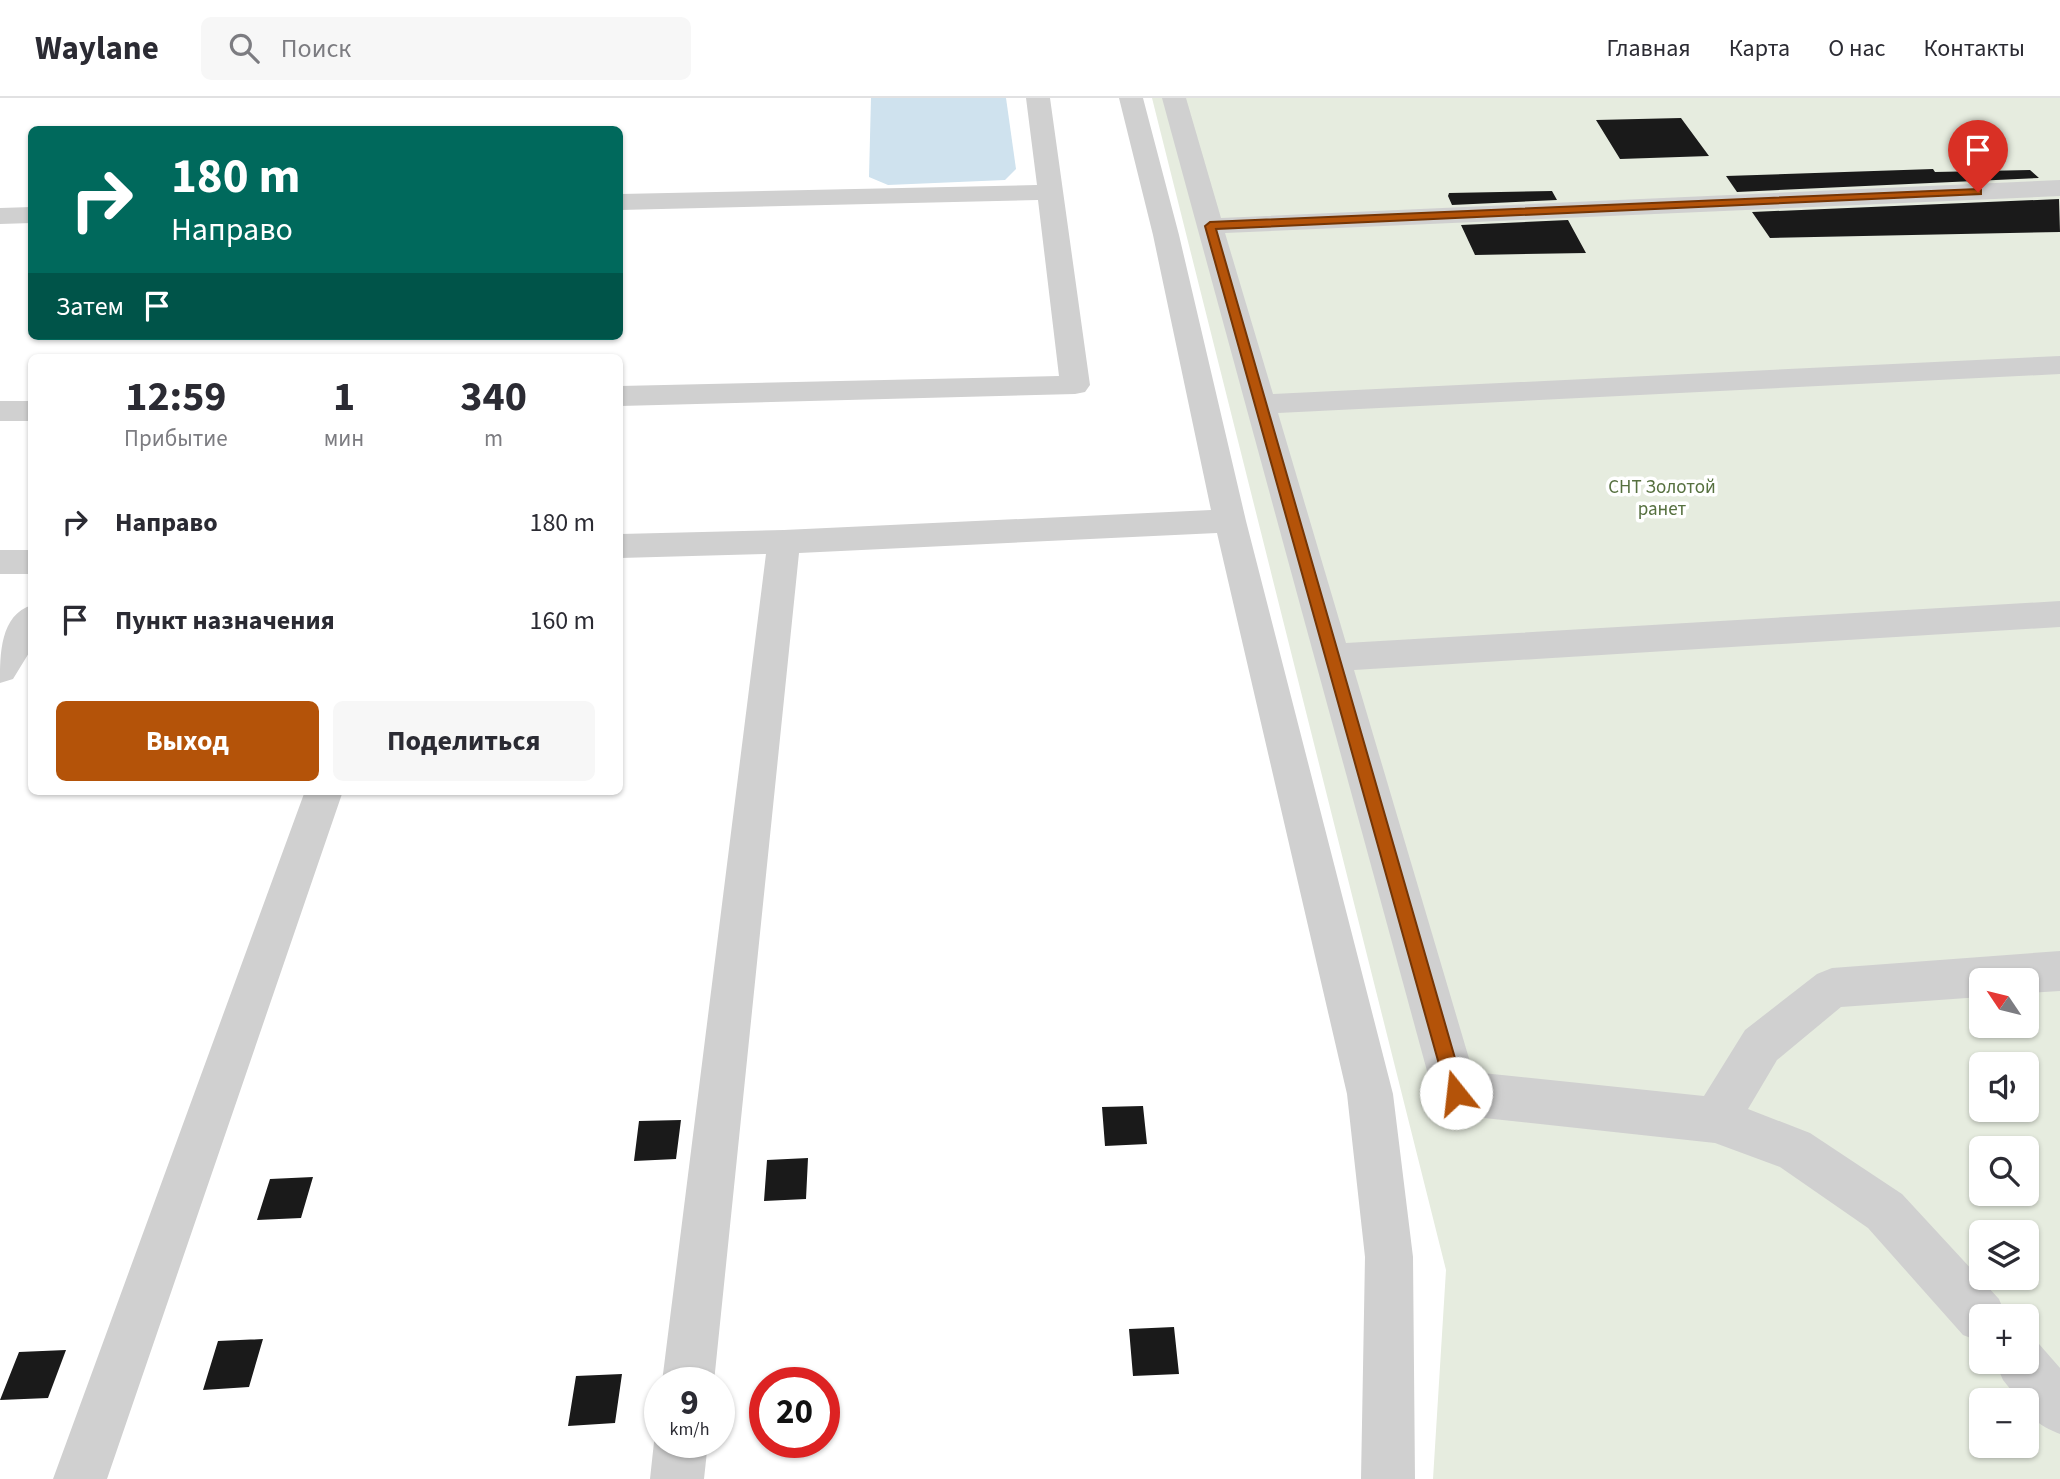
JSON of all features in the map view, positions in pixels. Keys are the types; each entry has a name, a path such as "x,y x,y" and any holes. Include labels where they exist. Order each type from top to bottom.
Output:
{"street":[{"path":"623,396 1075,385 1038,98"},
{"path":"1131,98 1166,235 1230,521 1370,1094 1389,1257 1388,1479"},
{"path":"1174,98 1456,1093 1715,1120 1794,1149 1885,1211 1969,1304"},
{"path":"1210,226 2060,188"},
{"path":"623,202 1050,192"},
{"path":"0,216 28,215"},
{"path":"1260,404 2060,365"},
{"path":"0,411 28,411"},
{"path":"623,546 784,542 1230,521"},
{"path":"690,1367 784,542"},
{"path":"0,562 28,562"},
{"path":"1333,658 2060,614"},
{"path":"0,669 28,624"},
{"path":"80,1479 323,795"},
{"path":"1715,1120 1761,1045 1832,988 2060,971"},
{"path":"2031,1374 2060,1408"},
{"path":"677,1479 679,1458"}],"green space":[{"name":"СНТ Золотой ранет","path":"1152,98 2060,98 2060,1479 1433,1479 1446,1270"}],"water":[{"path":"871,98 1006,98 1016,169 1005,180 888,185 869,177"}],"building":[{"path":"1681,118 1709,156 1620,159 1596,120"},
{"path":"1933,169 1935,172 2030,170 2039,178 1737,192 1726,176"},
{"path":"1552,191 1557,200 1452,205 1448,196 1449,193"},
{"path":"2059,199 2060,232 1770,238 1752,212"},
{"path":"1568,220 1586,253 1475,255 1461,225"},
{"path":"1143,1106 1147,1144 1105,1146 1102,1107"},
{"path":"681,1120 676,1159 634,1161 639,1121"},
{"path":"808,1158 806,1199 764,1201 767,1160"},
{"path":"313,1177 301,1218 257,1220 270,1179"},
{"path":"1174,1327 1179,1374 1133,1376 1129,1329"},
{"path":"263,1339 249,1387 203,1390 218,1341"},
{"path":"66,1350 48,1398 0,1400 19,1352"},
{"path":"622,1374 615,1423 568,1426 576,1376"}],"route":[{"path":"1456,1093 1210,226 1978,192"}]}
